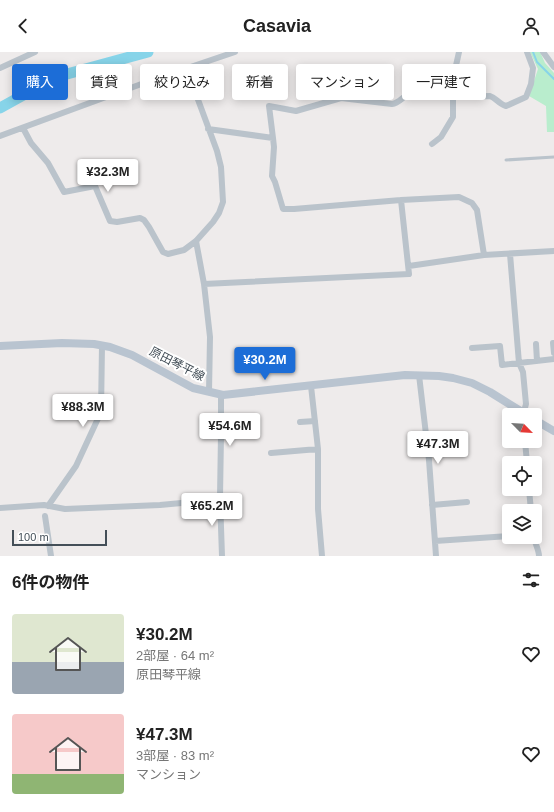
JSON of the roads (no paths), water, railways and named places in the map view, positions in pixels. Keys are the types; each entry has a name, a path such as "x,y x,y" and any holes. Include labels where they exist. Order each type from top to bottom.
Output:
{"main road":[{"name":"原田琴平線","path":"0,346 62,343 102,345 132,355 193,388 221,395 405,375 446,377 472,383 490,392 515,408"},
{"path":"542,424 554,431"}],"street":[{"path":"0,68 35,52"},
{"path":"199,64 235,52"},
{"path":"456,64 459,52"},
{"path":"486,96 494,97 502,105 506,106 526,97 531,84 533,68 527,52"},
{"path":"543,52 554,67"},
{"path":"205,64 208,61"},
{"path":"0,136 140,85"},
{"path":"402,100 392,104 340,98 296,111 269,106 274,147 272,176 283,209 459,197 472,203 477,210 484,255"},
{"path":"23,128 31,143 48,163 64,192 95,186 110,221 117,222 140,218 144,220 163,252 168,254 184,250 196,241 213,222 219,213 223,202 221,167 199,100"},
{"path":"432,144 441,137 453,117 453,100"},
{"path":"208,129 273,138"},
{"path":"204,284 409,274 401,200"},
{"path":"196,241 204,284 210,337 209,392"},
{"path":"409,266 484,255 554,251"},
{"path":"510,254 519,363 523,372 525,408"},
{"path":"553,343 554,353"},
{"path":"536,344 537,361"},
{"path":"48,506 76,466 101,412 102,345"},
{"path":"472,348 500,346 502,365 554,359"},
{"path":"419,375 429,461 436,556"},
{"path":"311,386 318,449 318,509 322,556"},
{"path":"221,395 220,498 222,556"},
{"path":"300,422 315,420"},
{"path":"271,453 294,448 318,449"},
{"path":"0,508 48,506 65,509 160,505 220,498"},
{"path":"432,505 467,502"},
{"path":"45,516 51,556"},
{"path":"435,541 502,536"},
{"path":"535,544 539,552 539,556"}],"lane":[{"path":"506,160 554,157"}],"waterway":[{"path":"0,108 56,77 148,52"},
{"path":"533,52 537,62 554,79"}]}
